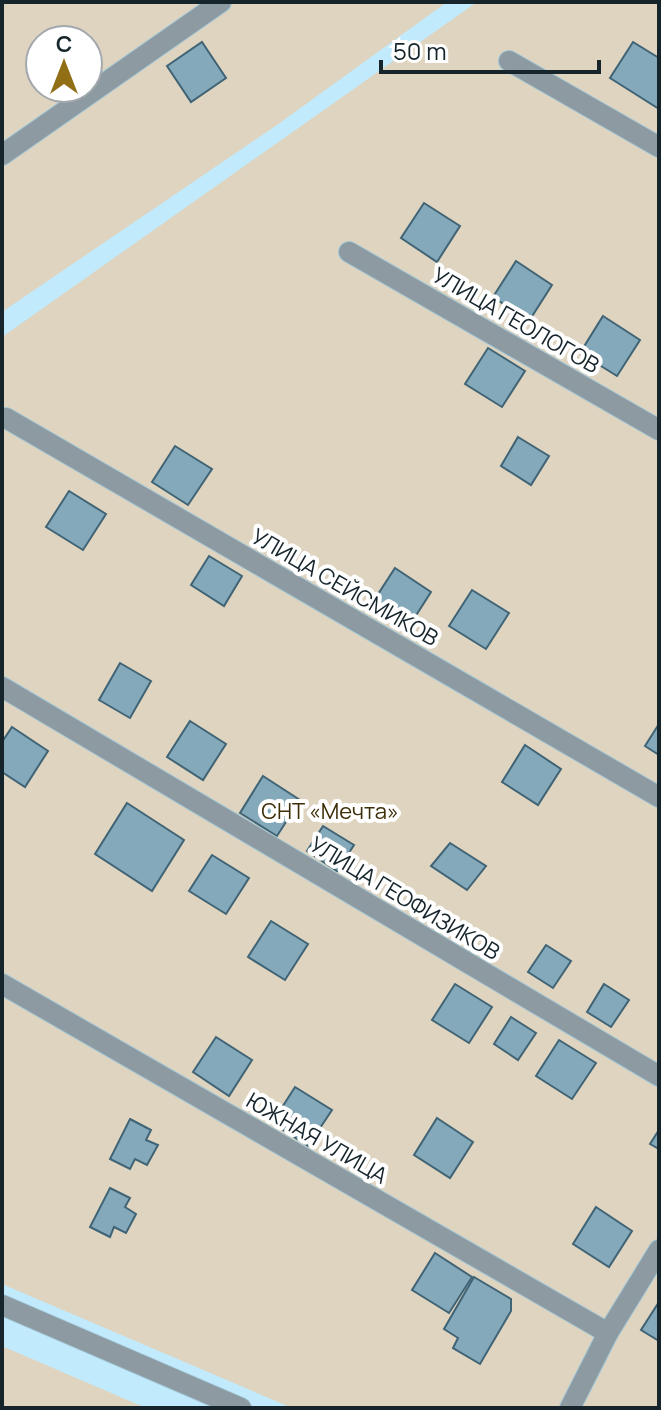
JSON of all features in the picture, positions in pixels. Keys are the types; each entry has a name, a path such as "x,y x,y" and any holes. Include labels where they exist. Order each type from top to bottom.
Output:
{"street":[{"path":"2,155 221,2"},
{"path":"509,61 659,147"},
{"name":"УЛИЦА ГЕОЛОГОВ","path":"349,252 659,430"},
{"name":"УЛИЦА СЕЙСМИКОВ","path":"6,418 659,797"},
{"name":"УЛИЦА ГЕОФИЗИКОВ","path":"2,687 659,1076"},
{"name":"ЮЖНАЯ УЛИЦА","path":"2,984 608,1333"},
{"path":"570,1408 608,1333 659,1250"},
{"path":"2,1305 241,1408"}],"green space":[{"path":"2,2 447,2 277,125 2,312"},
{"name":"СНТ «Мечта»","path":"477,2 659,2 659,1408 292,1408 2,1284 2,337"},
{"path":"2,1346 146,1408 2,1408"}],"building":[{"path":"202,42 226,78 191,102 167,66"},
{"path":"633,42 659,58 659,109 610,78"},
{"path":"424,203 460,226 437,262 401,238"},
{"path":"516,261 552,285 529,321 493,297"},
{"path":"603,316 640,340 617,376 580,353"},
{"path":"488,348 525,371 502,407 465,384"},
{"path":"518,437 549,456 531,485 501,466"},
{"path":"175,446 212,469 188,505 152,482"},
{"path":"69,491 106,514 83,550 46,527"},
{"path":"209,556 242,576 224,606 191,585"},
{"path":"395,568 431,592 408,628 371,605"},
{"path":"472,590 509,613 486,649 449,626"},
{"path":"120,663 151,681 130,718 99,700"},
{"path":"190,721 226,744 203,780 167,757"},
{"path":"659,724 659,755 645,746"},
{"path":"12,727 48,751 25,787 2,772 2,742"},
{"path":"525,745 561,769 538,805 502,782"},
{"path":"263,776 300,800 277,836 240,813"},
{"path":"127,803 184,840 152,891 95,854"},
{"path":"323,826 354,845 337,871 307,851"},
{"path":"450,843 486,866 467,890 431,866"},
{"path":"212,855 249,878 226,914 189,891"},
{"path":"271,921 308,944 285,980 248,957"},
{"path":"546,945 571,961 553,988 528,972"},
{"path":"455,984 492,1007 469,1043 432,1020"},
{"path":"604,984 629,1000 611,1027 587,1012"},
{"path":"511,1017 536,1033 518,1060 494,1044"},
{"path":"216,1037 252,1060 229,1096 193,1072"},
{"path":"559,1040 596,1063 572,1099 536,1076"},
{"path":"295,1087 332,1110 308,1146 272,1123"},
{"path":"437,1118 473,1142 450,1178 414,1155"},
{"path":"130,1119 151,1130 146,1140 158,1145 147,1165 135,1159 130,1169 110,1159"},
{"path":"659,1130 659,1149 650,1144"},
{"path":"110,1188 130,1198 125,1207 136,1214 126,1233 114,1227 110,1237 90,1227"},
{"path":"596,1207 632,1231 609,1267 573,1244"},
{"path":"435,1253 472,1277 449,1313 412,1290"},
{"path":"474,1277 511,1299 511,1311 480,1364 453,1348 458,1338 444,1329"},
{"path":"659,1302 659,1341 641,1330"}]}
